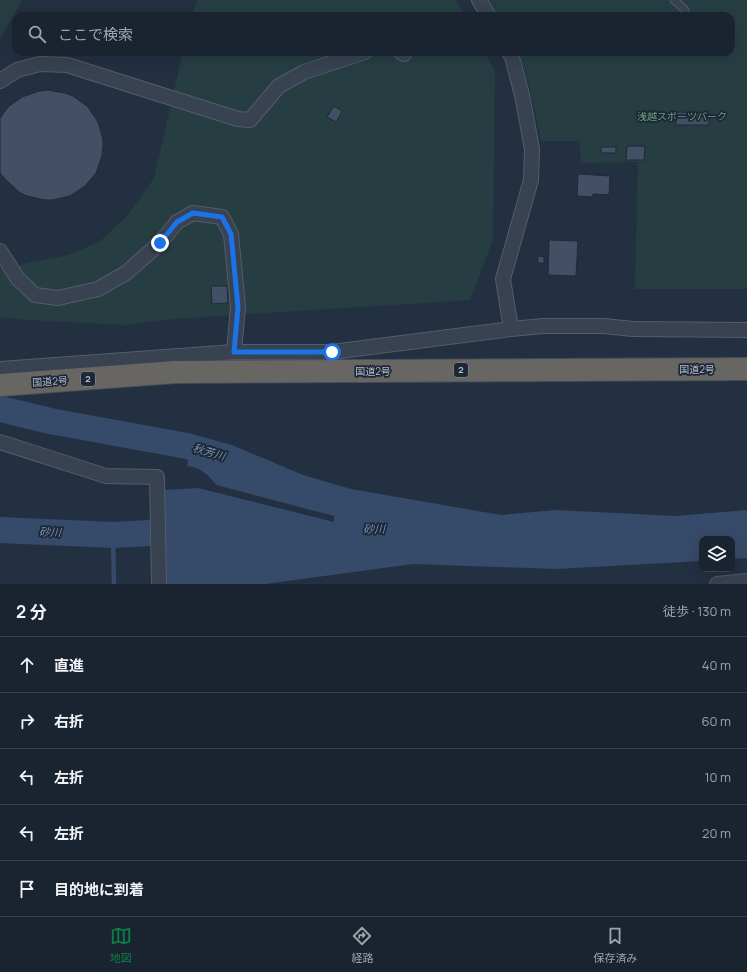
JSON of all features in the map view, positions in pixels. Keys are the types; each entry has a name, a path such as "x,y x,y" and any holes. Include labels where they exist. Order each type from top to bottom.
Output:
{"highway":[{"name":"国道2号","path":"0,385 174,364 747,369"}],"street":[{"path":"479,0 486,12"},
{"path":"0,81 18,70 40,64 67,65 238,119 250,120 279,86 304,72 353,56"},
{"path":"511,56 522,95 532,150 531,180 503,279 512,329"},
{"path":"0,251 18,280 35,295 58,298 98,289 126,273 160,243 177,222 193,213 222,217 231,234 238,307 234,352"},
{"path":"0,369 174,364 234,352 332,352 543,326 604,326 633,329 747,330"},
{"path":"0,442 106,476 157,477 159,584"},
{"path":"717,584 747,581"}],"lane":[{"path":"674,0 685,10"}],"green space":[{"path":"0,0 22,0 15,12 12,12 12,18 0,39"},
{"path":"197,0 456,0 463,12 193,12"},
{"name":"浅越スポーツパーク","path":"488,0 747,0 747,289 635,289 638,162 581,163 579,141 541,141 530,89 520,56 735,56 735,12 498,12"},
{"path":"182,56 486,56 495,71 493,240 470,300 173,319 126,325 27,320 0,317 0,269 68,255 99,242 128,215 154,178"}],"water":[{"path":"194,435 232,445 303,475 351,489 501,515 556,510 675,516 747,510 747,558 735,559 735,536 699,536 699,561 556,569 413,564 265,584 166,584 164,490 198,488 334,522 334,516 216,485 204,472 187,466"}],"building":[{"path":"48,90 73,96 88,107 98,122 103,139 102,156 96,173 85,186 70,196 53,200 44,200 27,196 19,192 0,173 0,118 8,107 22,97 39,91"},
{"path":"334,106 342,111 336,122 327,117"},
{"path":"676,112 709,113 709,125 676,125"},
{"path":"627,146 645,146 644,160 626,160"},
{"path":"601,147 616,147 616,153 601,153"},
{"path":"578,174 610,176 609,195 593,194 593,197 577,196"},
{"path":"549,240 578,241 576,276 548,275"},
{"path":"538,256 544,257 544,263 538,263"},
{"path":"211,286 227,286 228,303 212,304"}],"waterway":[{"name":"秋芳川","path":"0,409 50,421 187,446 225,457"},
{"name":"砂川","path":"0,530 113,535 186,531"},
{"path":"113,535 114,584"}],"route":[{"path":"160,243 177,222 193,213 222,217 231,234 238,307 234,352 332,352"}]}
